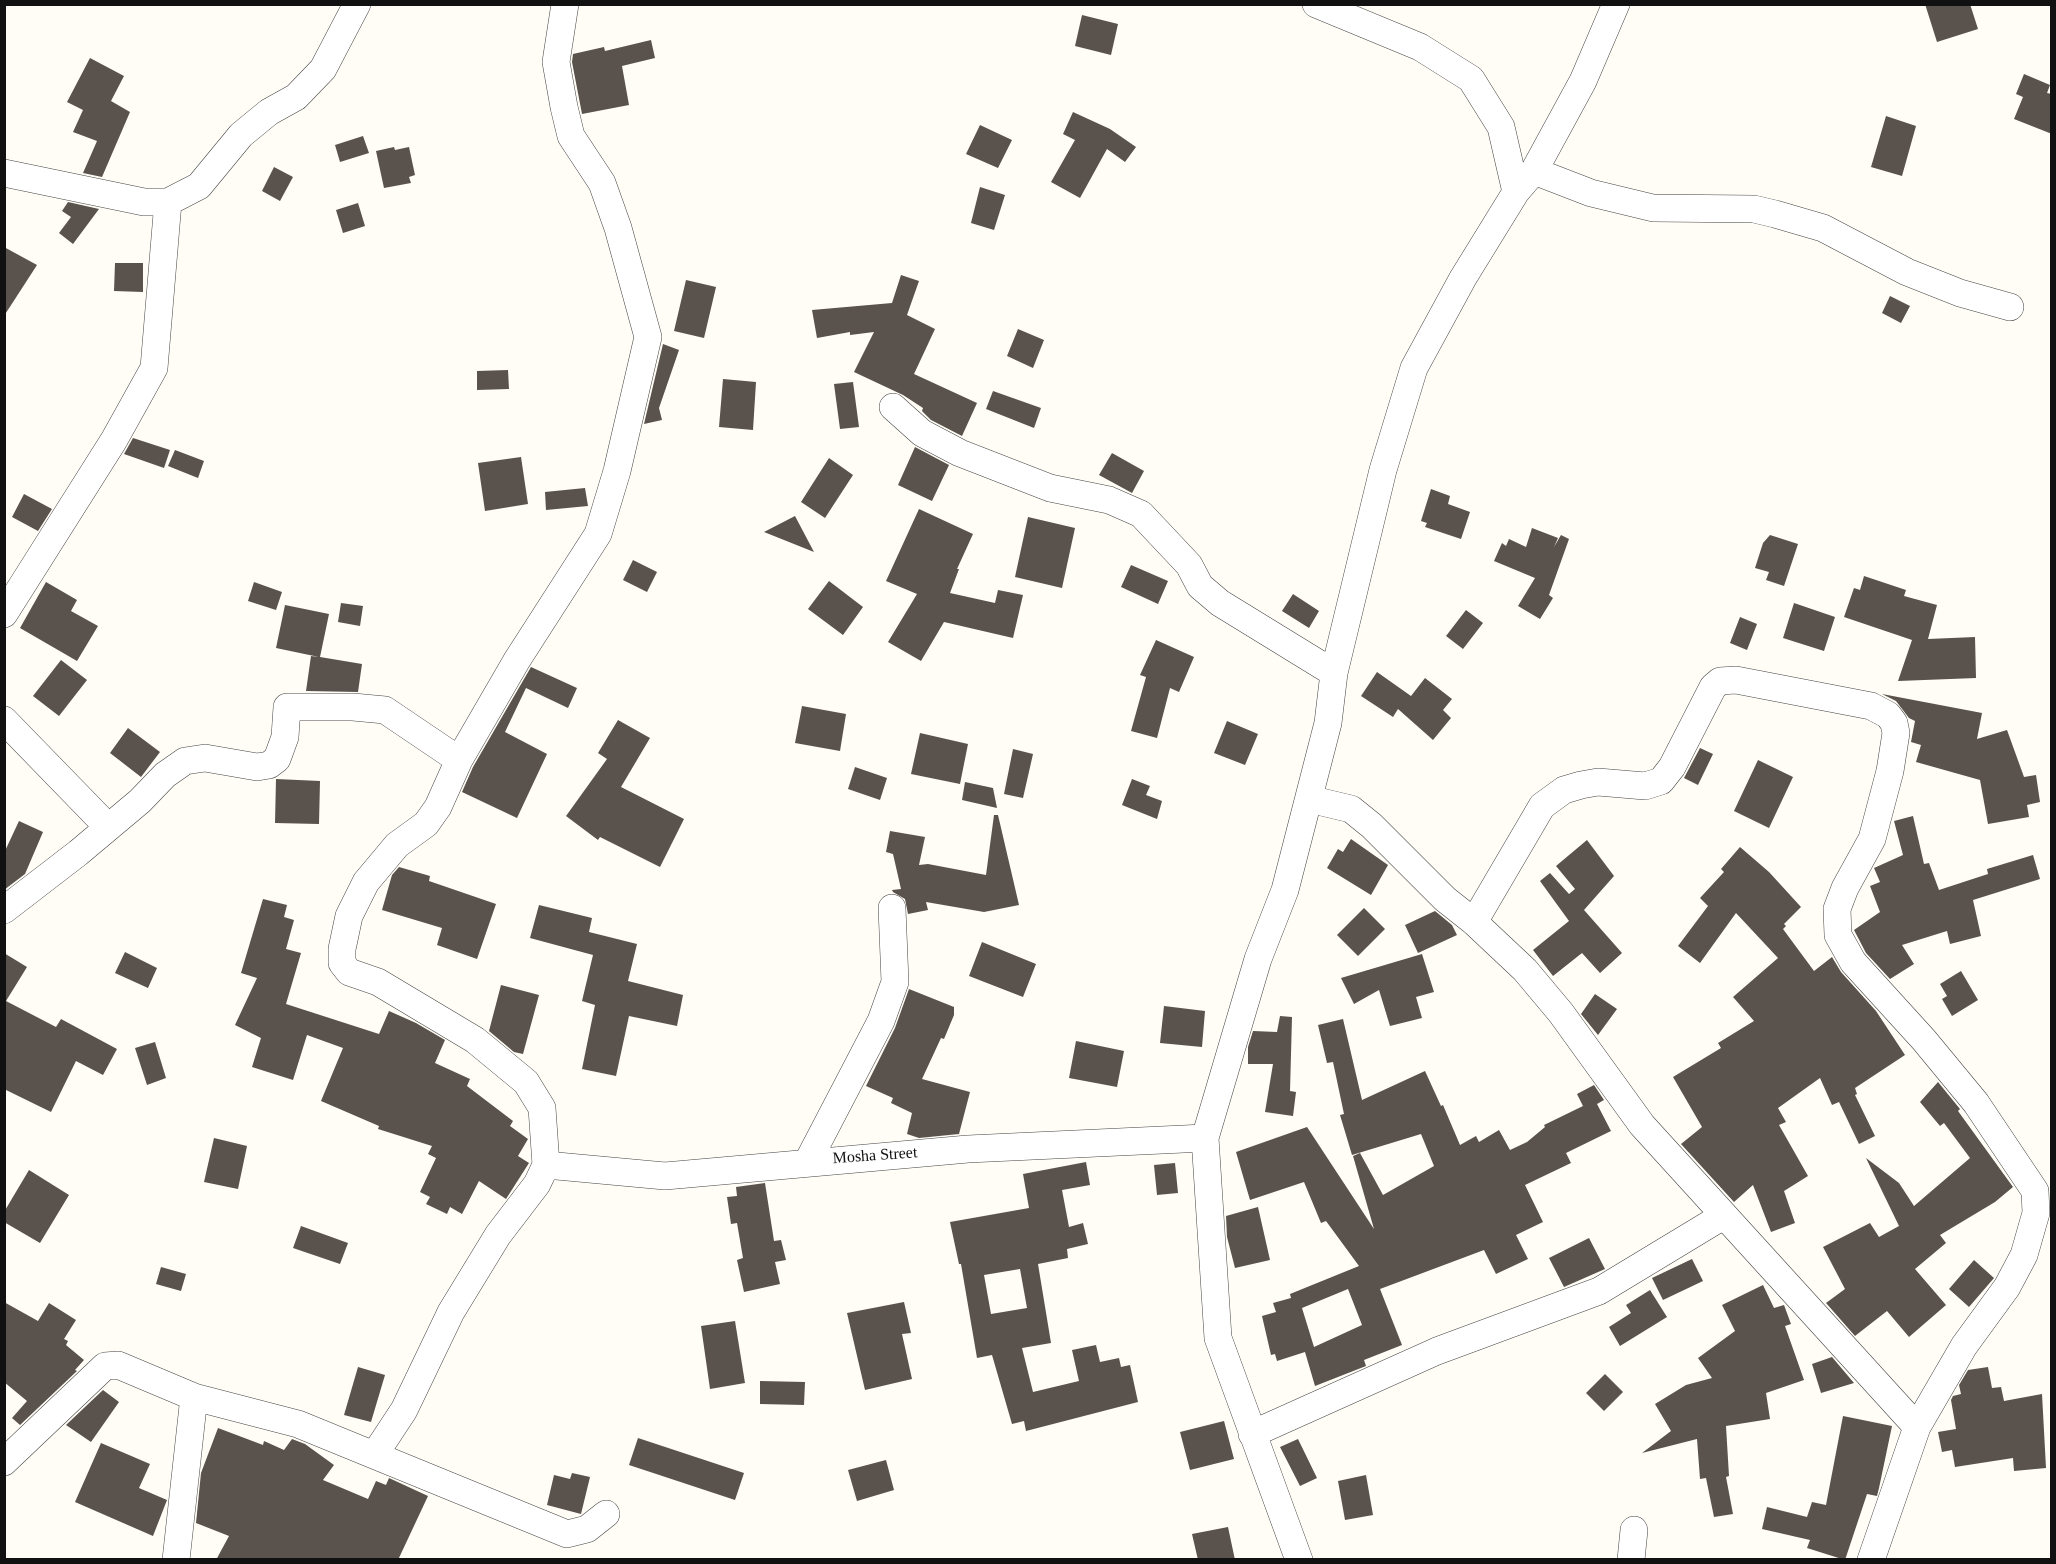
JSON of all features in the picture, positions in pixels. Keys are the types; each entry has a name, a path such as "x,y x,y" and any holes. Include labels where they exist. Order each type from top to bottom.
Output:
{"street":[{"path":"4,173 144,202 168,202 199,186 241,135 269,112 296,97 323,69 357,4"},
{"path":"375,1454 404,1410 451,1312 498,1235 537,1184 546,1165 542,1108 526,1082 475,1040 378,982 349,972 342,963 342,949 350,916 366,882 397,845 426,824 438,807 459,760 517,660 598,534 617,471 648,338 618,228 602,183 571,136 556,62 565,4"},
{"path":"1316,4 1420,47 1471,79 1501,127 1516,192"},
{"path":"1299,1560 1218,1338 1204,1138 1258,959 1285,890 1328,723 1334,673 1383,470 1414,368 1463,278 1516,192 1534,171 1583,81 1616,4"},
{"path":"1534,171 1591,194 1653,208 1754,209 1794,219 1823,228 1907,272 1942,286 2010,307"},
{"path":"4,614 114,440 154,368 168,202"},
{"path":"893,407 922,433 960,453 1050,488 1109,500 1141,514 1189,565 1200,586 1220,603 1334,673"},
{"path":"1474,922 1542,806 1564,790 1581,785 1598,782 1645,786 1661,781 1672,767 1713,687 1720,681 1736,680 1871,706 1888,715 1896,733 1890,771 1872,839 1845,888 1838,909 1838,935 1852,962 1924,1040 1976,1103 2035,1191 2036,1214 2024,1255 2007,1287 1964,1346 1917,1427 1871,1560"},
{"path":"4,910 108,827 165,775 185,761 205,758 258,767 269,765 277,759 285,737 287,707 353,707 384,710 459,760"},
{"path":"4,720 108,827"},
{"path":"1309,799 1351,809 1372,826 1445,899 1474,922 1525,970 1561,1013 1642,1125 1917,1427"},
{"path":"808,1161 881,1021 895,982 892,908"},
{"name":"Mosha Street","path":"546,1165 665,1176 808,1161 968,1149 1204,1138"},
{"path":"1252,1434 1437,1351 1599,1291 1723,1216"},
{"path":"4,1462 105,1366 118,1365 194,1397 298,1424 567,1534 587,1529 606,1514"},
{"path":"176,1560 194,1397"},
{"path":"1631,1560 1634,1530"}],"building":[{"path":"1925,4 1970,4 1978,29 1937,42"},
{"path":"1082,15 1118,24 1111,55 1075,46"},
{"path":"651,40 655,58 622,66 629,105 582,114 572,62 573,54 604,47 605,51"},
{"path":"90,58 124,76 111,101 130,112 102,177 83,173 97,141 73,132 83,110 67,102"},
{"path":"2024,74 2050,85 2047,93 2052,94 2052,134 2014,119 2023,97 2016,94"},
{"path":"1073,112 1110,129 1136,147 1125,162 1107,149 1080,198 1051,182 1075,140 1063,134"},
{"path":"1886,116 1916,126 1902,176 1871,167"},
{"path":"980,125 1012,140 998,168 966,154"},
{"path":"363,136 369,153 340,162 335,145"},
{"path":"394,147 395,150 409,147 415,175 409,177 411,183 384,188 376,151"},
{"path":"274,167 293,177 280,201 262,191"},
{"path":"980,187 1005,195 994,230 971,223"},
{"path":"68,202 99,209 73,244 59,233 71,217 62,211"},
{"path":"358,203 365,226 343,233 336,210"},
{"path":"4,247 37,265 4,316"},
{"path":"115,263 143,263 143,292 114,291"},
{"path":"901,275 919,281 907,315 935,329 914,374 977,403 962,436 931,420 922,411 923,408 903,395 854,372 874,332 850,335 850,332 817,338 812,310 892,303"},
{"path":"686,280 716,287 704,338 674,331"},
{"path":"1890,296 1910,306 1901,323 1882,313"},
{"path":"1018,329 1044,340 1033,368 1007,356"},
{"path":"663,344 679,350 659,408 662,420 644,424"},
{"path":"508,370 509,389 477,390 477,371"},
{"path":"723,379 756,382 753,430 719,427"},
{"path":"853,382 859,427 840,429 834,384"},
{"path":"993,391 1041,408 1034,428 986,409"},
{"path":"133,438 170,450 164,468 124,454"},
{"path":"915,447 949,465 932,501 898,485"},
{"path":"175,450 204,461 198,478 168,466"},
{"path":"1112,453 1144,471 1132,493 1099,475"},
{"path":"521,457 528,504 485,511 478,463"},
{"path":"829,458 853,475 825,518 801,502"},
{"path":"585,488 588,506 546,510 545,492"},
{"path":"1431,489 1450,496 1448,504 1470,512 1461,539 1425,527 1427,523 1421,521"},
{"path":"24,494 52,509 38,531 12,517"},
{"path":"919,509 973,534 957,569 959,569 950,593 995,603 998,590 1023,595 1013,638 944,622 921,661 888,642 917,594 886,581"},
{"path":"795,516 814,552 764,532"},
{"path":"1028,517 1075,528 1062,588 1015,577"},
{"path":"1532,528 1558,538 1554,547 1561,535 1569,539 1549,595 1553,598 1540,619 1518,606 1535,578 1494,561 1502,543 1506,546 1509,539 1526,547"},
{"path":"1770,535 1798,544 1784,586 1766,580 1769,572 1755,568 1763,543"},
{"path":"633,560 657,572 647,592 623,580"},
{"path":"1131,565 1168,581 1158,604 1121,587"},
{"path":"1864,576 1906,590 1904,596 1937,605 1928,639 1975,637 1976,678 1898,681 1912,640 1844,617 1854,588 1860,590"},
{"path":"829,581 863,607 843,635 808,609"},
{"path":"46,582 77,600 71,611 98,626 77,661 20,628"},
{"path":"254,582 282,592 276,610 248,601"},
{"path":"1293,594 1319,611 1309,628 1282,611"},
{"path":"341,603 363,606 360,626 338,622"},
{"path":"1794,603 1835,617 1824,651 1783,638"},
{"path":"285,605 329,614 320,657 362,664 358,692 306,691 311,656 319,657 276,648"},
{"path":"1466,610 1483,623 1463,649 1446,636"},
{"path":"1740,617 1757,624 1747,650 1730,643"},
{"path":"1156,640 1194,657 1179,692 1170,688 1157,738 1131,731 1146,677 1140,675"},
{"path":"61,660 87,680 59,716 33,696"},
{"path":"531,667 577,688 568,708 526,688 505,732 547,754 517,818 462,792 473,767"},
{"path":"1377,672 1411,696 1425,678 1452,699 1443,710 1451,718 1433,740 1398,709 1393,717 1361,696"},
{"path":"1882,694 1982,713 1977,739 2007,730 2024,777 2036,775 2040,802 2027,805 2029,817 1988,824 1980,780 1916,762 1921,745 1911,742 1915,721 1909,718 1896,701"},
{"path":"802,706 846,714 840,751 795,743"},
{"path":"618,720 650,738 621,787 684,819 660,867 600,837 598,840 566,816 607,759 598,753"},
{"path":"1227,721 1258,734 1245,765 1214,753"},
{"path":"128,728 160,752 141,777 110,753"},
{"path":"920,733 968,744 960,784 911,774"},
{"path":"1700,748 1713,754 1698,785 1684,778"},
{"path":"1013,749 1033,754 1023,798 1004,794"},
{"path":"1758,760 1793,777 1769,828 1734,811"},
{"path":"855,767 887,778 880,800 848,789"},
{"path":"276,779 320,781 319,824 275,823"},
{"path":"1132,779 1150,786 1146,795 1162,801 1157,819 1122,805"},
{"path":"965,782 993,788 997,808 962,800"},
{"path":"994,815 998,815 1019,905 984,912 926,902 928,910 908,914 905,899 892,890 901,889 893,854 886,852 890,831 925,837 919,865 928,864 986,875"},
{"path":"1913,816 1924,864 1929,863 1939,890 1988,874 1987,869 2033,855 2040,879 1973,900 1981,936 1950,944 1947,931 1902,945 1914,964 1890,979 1866,953 1854,930 1880,912 1870,886 1880,882 1874,868 1903,855 1894,821"},
{"path":"19,821 43,832 25,874 4,890 4,853"},
{"path":"1351,839 1388,865 1371,895 1327,868 1338,849 1343,852"},
{"path":"1587,840 1614,876 1584,910 1622,953 1600,973 1582,953 1553,976 1533,950 1569,921 1540,881 1550,873 1569,894 1575,889 1556,866"},
{"path":"1740,847 1769,872 1801,907 1784,924 1786,926 1783,929 1814,971 1832,957 1841,972 1876,1011 1905,1055 1855,1088 1857,1094 1855,1095 1875,1136 1859,1144 1839,1102 1832,1105 1820,1078 1778,1108 1786,1122 1779,1125 1808,1176 1784,1191 1795,1223 1771,1232 1753,1185 1734,1202 1681,1144 1702,1127 1673,1077 1721,1048 1718,1043 1754,1021 1733,997 1778,958 1736,913 1700,963 1678,946 1708,906 1700,898 1724,872 1721,869"},
{"path":"399,867 430,876 429,881 496,904 477,959 437,945 442,928 382,910 392,875"},
{"path":"263,899 287,905 284,917 294,920 286,949 301,953 286,1004 379,1034 389,1011 416,1023 445,1040 435,1063 470,1079 467,1086 513,1121 510,1126 528,1139 518,1156 529,1163 506,1199 479,1181 462,1214 450,1207 447,1214 426,1204 430,1197 420,1192 436,1158 428,1154 432,1146 378,1129 379,1126 321,1101 343,1048 307,1035 293,1080 252,1067 261,1038 235,1025 257,978 241,973"},
{"path":"539,905 592,918 589,932 637,944 628,981 683,995 677,1026 629,1016 616,1076 582,1069 595,1005 582,1001 593,955 530,938"},
{"path":"1364,908 1385,929 1358,956 1337,935"},
{"path":"1435,911 1452,925 1457,935 1418,953 1405,925"},
{"path":"982,942 1036,964 1023,997 969,976"},
{"path":"125,952 157,968 148,988 115,973"},
{"path":"4,953 27,967 6,1001 56,1027 61,1019 117,1049 103,1075 76,1061 51,1112 4,1089"},
{"path":"1422,954 1434,992 1416,997 1422,1018 1390,1026 1379,990 1354,1004 1341,978"},
{"path":"1961,971 1978,1000 1952,1016 1942,999 1947,996 1940,984"},
{"path":"501,985 539,995 523,1054 514,1052 489,1031"},
{"path":"909,989 954,1007 954,1015 944,1039 941,1038 922,1079 970,1092 959,1134 919,1138 907,1134 912,1113 891,1103 893,1098 866,1086 895,1028"},
{"path":"1595,994 1617,1009 1598,1035 1581,1014"},
{"path":"1164,1006 1205,1011 1202,1047 1160,1043"},
{"path":"1280,1016 1292,1017 1290,1091 1296,1092 1293,1116 1265,1112 1273,1064 1248,1064 1248,1047 1253,1031 1277,1032"},
{"path":"1343,1019 1362,1100 1425,1071 1460,1145 1476,1136 1479,1142 1499,1130 1510,1150 1527,1142 1545,1127 1544,1125 1583,1106 1577,1094 1594,1085 1604,1100 1597,1104 1611,1131 1566,1153 1571,1163 1525,1185 1543,1222 1516,1235 1528,1259 1496,1274 1484,1250 1380,1289 1402,1345 1364,1360 1366,1366 1315,1386 1305,1352 1277,1361 1275,1354 1271,1355 1262,1316 1276,1312 1273,1303 1291,1298 1290,1294 1359,1266 1326,1221 1321,1223 1304,1182 1250,1200 1236,1152 1307,1127 1374,1229 1353,1156 1360,1153 1383,1195 1434,1166 1421,1134 1352,1155 1340,1115 1344,1114 1333,1062 1327,1063 1318,1025","holes":["1348,1289 1362,1325 1314,1347 1302,1308"]},
{"path":"1076,1041 1124,1051 1117,1087 1069,1078"},
{"path":"155,1042 166,1078 147,1085 135,1048"},
{"path":"1938,1082 1960,1109 1958,1111 2013,1187 1995,1202 1940,1235 1946,1243 1915,1269 1946,1305 1909,1337 1887,1311 1855,1336 1826,1303 1845,1289 1823,1247 1870,1223 1879,1237 1899,1226 1866,1158 1899,1183 1914,1206 1970,1158 1944,1123 1940,1126 1920,1102"},
{"path":"214,1138 247,1146 238,1189 204,1182"},
{"path":"1086,1162 1090,1185 1062,1190 1069,1227 1083,1223 1088,1244 1067,1249 1068,1258 1038,1264 1051,1343 1022,1348 1033,1392 1079,1381 1072,1350 1096,1345 1100,1362 1119,1358 1121,1367 1130,1365 1138,1402 1026,1431 1024,1421 1012,1424 992,1355 977,1358 961,1264 959,1264 950,1222 1029,1208 1023,1174","holes":["1020,1269 1027,1308 991,1314 984,1275"]},
{"path":"1175,1163 1178,1193 1157,1195 1154,1165"},
{"path":"29,1170 69,1195 40,1243 4,1222 4,1212"},
{"path":"765,1183 774,1241 781,1240 786,1260 775,1262 780,1284 744,1292 737,1260 743,1258 737,1223 731,1224 727,1197 737,1196 736,1187"},
{"path":"1258,1207 1270,1260 1235,1268 1227,1237 1226,1216"},
{"path":"301,1226 348,1243 340,1264 293,1248"},
{"path":"1589,1238 1605,1269 1564,1287 1549,1258"},
{"path":"1692,1259 1703,1281 1663,1300 1652,1278"},
{"path":"1974,1260 1994,1278 1969,1307 1949,1289"},
{"path":"161,1267 186,1274 181,1291 156,1284"},
{"path":"1763,1285 1774,1308 1784,1305 1791,1324 1785,1326 1804,1380 1766,1393 1770,1419 1726,1426 1729,1476 1726,1477 1733,1514 1714,1517 1706,1478 1700,1479 1697,1439 1642,1453 1671,1431 1655,1404 1686,1385 1712,1378 1698,1358 1735,1331 1722,1305"},
{"path":"1650,1290 1667,1317 1620,1346 1609,1327 1631,1313 1626,1305"},
{"path":"4,1302 38,1321 49,1303 76,1320 64,1339 68,1341 66,1345 84,1360 75,1370 77,1371 20,1425 12,1418 27,1401 4,1382"},
{"path":"904,1302 911,1333 902,1334 912,1379 865,1390 847,1313"},
{"path":"735,1321 745,1383 710,1389 701,1326"},
{"path":"1832,1357 1854,1383 1821,1393 1812,1364"},
{"path":"358,1367 385,1375 371,1422 344,1415"},
{"path":"1988,1367 1992,1388 2001,1387 2004,1401 2042,1394 2046,1468 2014,1471 2013,1458 1955,1467 1952,1450 1942,1452 1938,1432 1956,1429 1951,1400 1953,1396 1961,1394 1959,1385 1968,1370"},
{"path":"1605,1374 1623,1392 1604,1411 1586,1393"},
{"path":"760,1381 805,1382 804,1405 760,1404"},
{"path":"103,1390 119,1402 91,1442 66,1425"},
{"path":"1843,1416 1892,1426 1877,1496 1867,1494 1845,1560 1807,1548 1810,1540 1762,1529 1767,1507 1807,1517 1812,1502 1826,1505"},
{"path":"1224,1421 1234,1459 1190,1470 1180,1432"},
{"path":"218,1428 263,1445 264,1441 284,1450 292,1439 305,1444 334,1465 323,1480 368,1499 376,1481 386,1485 389,1478 428,1496 398,1560 216,1560 229,1536 196,1523 201,1473"},
{"path":"638,1438 744,1473 735,1500 629,1465"},
{"path":"1298,1439 1317,1478 1300,1486 1280,1447"},
{"path":"101,1443 150,1464 139,1488 167,1500 153,1536 75,1502"},
{"path":"886,1460 894,1490 857,1501 848,1470"},
{"path":"572,1473 590,1477 581,1514 547,1505 554,1475 570,1479"},
{"path":"1366,1475 1373,1515 1345,1520 1338,1481"},
{"path":"1228,1527 1235,1560 1198,1560 1192,1534"}]}
